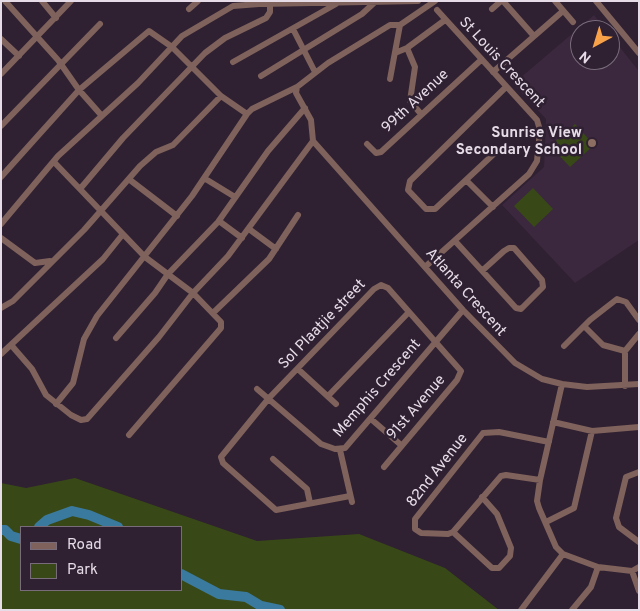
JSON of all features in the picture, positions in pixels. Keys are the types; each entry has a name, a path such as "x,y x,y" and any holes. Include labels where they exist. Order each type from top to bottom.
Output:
{"street":[{"path":"5,1 61,64 79,90 102,116"},
{"path":"42,1 56,18"},
{"path":"1,74 71,1"},
{"path":"189,9 198,1"},
{"path":"1,224 54,162 182,36 235,3 336,4 418,1 425,8"},
{"path":"56,404 73,383 89,327 124,280 145,257 177,216 247,114 252,109 298,87 315,72 390,25 400,24 435,1"},
{"path":"492,9 502,1 533,35"},
{"path":"555,1 571,20"},
{"path":"596,1 639,53"},
{"path":"261,76 303,48 362,14 375,2"},
{"path":"80,189 123,138 192,67 225,38 266,18 270,12 270,4"},
{"path":"233,62 336,4"},
{"name":"St Louis Crescent","path":"425,268 529,174 537,162 540,130 537,120 437,10"},
{"path":"493,72 563,10"},
{"path":"395,53 407,48 445,20"},
{"path":"1,126 100,24"},
{"path":"390,78 400,24"},
{"path":"293,29 315,72"},
{"path":"1,177 79,90 144,32 149,30 172,47 221,96 247,114"},
{"path":"1,39 19,56"},
{"path":"407,48 415,68 410,101 421,114"},
{"name":"99th Avenue","path":"367,144 376,152 381,152 481,60"},
{"path":"12,346 32,369 46,395 76,418 86,420 159,337 193,292 242,238 312,141 310,120 296,93 298,87"},
{"path":"498,150 438,207 431,211 426,209 408,190 410,181 506,87"},
{"path":"1,308 13,301 101,212 156,152 173,145 221,96"},
{"path":"116,338 155,293 168,274 218,221 278,138 305,108"},
{"name":"Atlanta Crescent","path":"312,141 463,310 503,353 515,363 542,378 562,384 587,387 639,384"},
{"path":"54,162 145,257 193,292 222,322 221,328 130,435"},
{"path":"204,178 235,197"},
{"path":"130,180 177,216"},
{"path":"467,180 493,206"},
{"path":"213,313 248,282 276,249 298,215"},
{"path":"218,221 242,238"},
{"path":"249,229 276,249"},
{"path":"1,354 12,346 103,258 123,234"},
{"path":"1,238 35,263 51,261"},
{"path":"455,241 518,309 526,305 542,288 542,280 514,248 504,251 483,270"},
{"name":"Sol Plaatjie street","path":"310,503 280,510 272,508 221,460 224,452 269,398 299,370 377,286 388,288 435,343"},
{"path":"564,346 584,326 617,299 626,302 639,320"},
{"name":"Memphis Crescent","path":"257,390 269,398 321,444 340,450 352,441 463,310"},
{"path":"328,396 409,312"},
{"path":"584,326 603,345 625,351"},
{"path":"626,386 625,351 628,344 639,334"},
{"name":"91st Avenue","path":"384,467 461,373 459,367 435,343"},
{"path":"299,370 336,404"},
{"path":"562,384 537,501 556,547 563,554 598,567 632,571 639,566"},
{"path":"371,419 401,445"},
{"path":"554,422 592,431 639,427"},
{"path":"546,522 574,508 592,431"},
{"name":"82nd Avenue","path":"453,532 448,534 421,533 415,529 414,523 483,433 499,432 549,442"},
{"path":"273,459 306,489 310,503 351,499 340,450"},
{"path":"639,472 626,477 616,518 619,527 639,542"},
{"path":"482,497 497,514 511,548 510,556 499,568 492,568 453,532 482,497 501,476 506,475 540,480"},
{"path":"521,610 563,554"},
{"path":"572,610 594,581 598,567"},
{"path":"632,571 639,591"}],"shaded area":[{"name":"Sunrise View Secondary School","path":"594,15 598,20 588,20"},
{"name":"Sunrise View Secondary School","path":"570,35 570,70 620,70 620,47 639,71 639,240 575,283 502,205 544,167 546,119 513,84"}],"green space":[{"path":"575,124 594,145 570,167 550,146"},
{"path":"533,188 553,209 534,227 514,206"},
{"path":"75,478 257,541 359,534 445,568 499,610 1,610 1,483 26,488"}],"waterway":[{"path":"40,526 47,520 72,511 89,515 116,526"},
{"path":"1,530 5,530 11,536 20,539"},
{"path":"182,575 219,594 246,597 261,606 280,610"}],"place":[{"name":"Sunrise View Secondary School","path":"592,143"}]}
